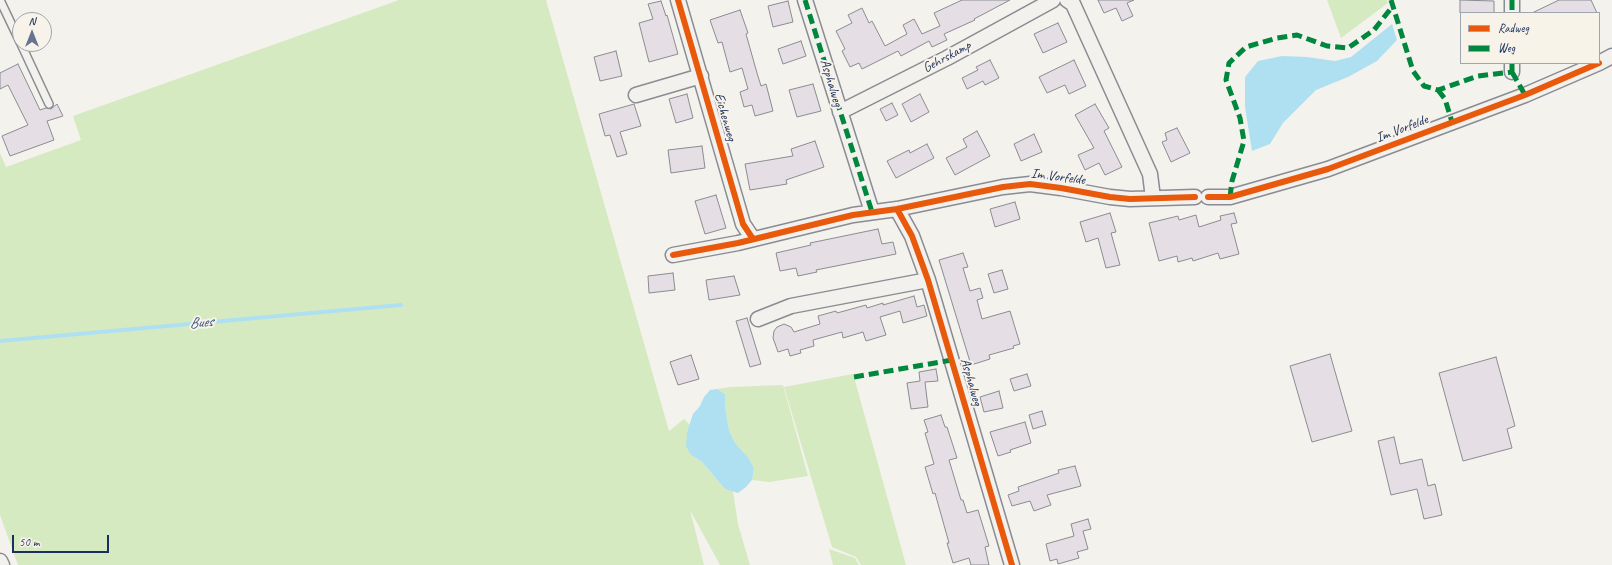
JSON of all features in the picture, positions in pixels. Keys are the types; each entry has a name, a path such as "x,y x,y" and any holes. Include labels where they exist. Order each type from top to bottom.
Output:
{"street":[{"name":"Eichenweg","path":"678,0 743,224 753,240"},
{"name":"Asphalweg","path":"805,0 872,212"},
{"name":"Gehrskamp","path":"840,112 947,58 1053,0"},
{"path":"1068,0 1072,4 1150,174 1153,198"},
{"path":"1512,0 1512,12"},
{"name":"Im Vorfelde","path":"1600,62 1612,56"},
{"name":"Im Vorfelde","path":"872,212 897,210 1003,187 1030,184 1130,199 1230,196 1328,169 1525,95 1597,64"},
{"path":"636,95 701,76"},
{"name":"Asphalweg","path":"897,210 912,236 928,280 1012,565"},
{"path":"673,255 753,240 872,212"},
{"path":"758,319 791,306 928,280"},
{"path":"0,560 2,565"}],"lane":[{"path":"0,0 12,26"},
{"path":"24,52 49,104"}],"green space":[{"path":"399,0 546,0 669,431 684,419 690,425 687,432 691,455 702,462 725,489 733,491 738,524 750,565 720,565 690,510 704,565 18,565 0,515 0,153 6,167 81,140 73,116"},
{"path":"1327,0 1387,0 1388,3 1341,38"},
{"path":"853,374 906,565 861,565 856,557 832,547 784,387"},
{"path":"783,385 808,476 769,482 752,480 754,468 748,457 735,443 729,430 725,405 725,394 717,389 730,387"},
{"path":"829,549 855,558 859,565 833,565"}],"water":[{"path":"1392,24 1397,40 1377,61 1348,77 1316,90 1283,123 1270,144 1252,151 1245,107 1245,77 1258,61 1282,56 1307,57 1335,61 1351,57"},
{"path":"717,389 725,394 725,406 729,430 735,443 748,457 754,468 752,480 738,493 725,489 702,462 691,455 686,446 687,432 693,414 710,390"}],"building":[{"path":"962,0 1010,0 974,19 975,20 944,34 947,40 932,47 929,41 901,56 898,51 862,69 859,63 850,67 842,51 845,49 836,31 852,23 848,15 862,8 869,23 872,21 885,46 907,34 903,25 914,19 922,34 940,26 934,13"},
{"path":"1098,0 1134,0 1127,3 1133,16 1122,21 1116,8 1104,13"},
{"path":"1460,0 1494,1 1494,12 1460,12"},
{"path":"1559,0 1591,0 1597,12 1534,12"},
{"path":"661,1 666,16 667,15 678,54 649,62 639,23 653,19 648,4"},
{"path":"788,1 793,22 773,27 768,6"},
{"path":"740,10 748,33 746,34 761,86 766,84 773,111 755,116 752,105 744,107 740,92 748,89 742,68 730,72 722,42 718,43 710,20"},
{"path":"1058,23 1067,42 1043,53 1034,34"},
{"path":"801,41 806,56 783,64 778,49"},
{"path":"616,51 622,76 600,81 594,57"},
{"path":"990,60 999,78 985,85 983,81 967,89 962,78 978,70 976,67"},
{"path":"1074,60 1086,86 1069,94 1065,85 1047,93 1039,77"},
{"path":"18,64 40,110 46,108 51,109 57,104 63,116 47,121 54,140 10,156 2,136 28,125 8,85 0,89 0,73"},
{"path":"813,84 821,111 797,117 789,90"},
{"path":"687,94 693,118 676,123 669,99"},
{"path":"920,94 929,112 911,122 902,104"},
{"path":"892,103 898,115 886,121 880,109"},
{"path":"634,104 641,126 620,132 627,154 617,157 610,135 605,136 599,114"},
{"path":"1095,104 1109,128 1104,131 1122,167 1105,175 1099,163 1085,170 1078,155 1094,148 1075,115"},
{"path":"1177,128 1190,153 1171,162 1162,142 1167,140 1165,133"},
{"path":"977,131 990,156 955,175 946,158 967,147 963,139"},
{"path":"1034,134 1042,152 1021,161 1014,144"},
{"path":"815,141 824,167 786,180 787,184 750,190 745,164 793,156 791,149"},
{"path":"927,144 934,158 896,178 887,161 909,150 910,153"},
{"path":"702,146 705,168 671,173 668,150"},
{"path":"716,195 726,228 705,234 695,201"},
{"path":"1015,202 1020,219 995,227 990,209"},
{"path":"1110,213 1116,232 1111,233 1120,265 1106,268 1098,238 1086,242 1080,222"},
{"path":"1234,213 1237,223 1231,224 1239,254 1220,259 1218,253 1193,261 1192,258 1178,262 1177,256 1159,261 1149,223 1178,216 1179,220 1196,215 1199,227 1221,220 1220,216"},
{"path":"878,229 882,244 893,242 896,254 816,270 817,272 798,276 796,268 780,271 776,253 811,245 810,243"},
{"path":"963,253 968,267 963,268 970,291 980,288 983,298 977,300 982,319 1010,311 1020,344 1013,346 1014,348 989,355 990,359 971,365 939,260"},
{"path":"1002,270 1008,289 994,293 988,274"},
{"path":"673,273 675,290 649,293 648,276"},
{"path":"734,276 740,295 709,300 706,280"},
{"path":"914,296 917,307 924,305 927,316 903,323 900,311 880,317 886,335 866,341 863,332 843,338 842,332 813,340 814,346 800,350 801,353 790,356 788,349 778,352 773,338 774,331 777,327 784,324 791,327 794,332 820,324 818,316 836,311 837,313 866,305 867,308 883,303 883,305"},
{"path":"747,318 761,364 750,367 736,321"},
{"path":"1330,354 1352,431 1312,442 1290,366"},
{"path":"691,355 699,379 678,385 670,362"},
{"path":"1496,357 1515,426 1507,429 1512,448 1463,461 1439,373"},
{"path":"936,369 938,381 925,382 928,407 911,409 907,383 920,381 919,372"},
{"path":"1027,374 1031,386 1014,391 1010,379"},
{"path":"999,391 1003,408 984,412 980,397"},
{"path":"1042,411 1046,425 1033,429 1029,415"},
{"path":"941,415 945,427 947,427 957,458 949,460 961,500 963,500 967,513 978,510 989,546 985,547 989,565 971,565 969,558 953,563 935,493 933,494 925,467 934,464 925,433 928,432 924,420"},
{"path":"1025,422 1031,443 998,456 990,432"},
{"path":"1394,437 1400,464 1422,459 1428,486 1435,484 1442,515 1424,519 1417,489 1391,495 1378,441"},
{"path":"1075,466 1081,486 1047,495 1051,505 1034,511 1030,501 1012,506 1008,495 1019,491 1018,487 1059,473 1058,470"},
{"path":"1088,519 1091,529 1083,531 1088,549 1077,552 1079,558 1058,564 1057,559 1050,561 1046,544 1074,536 1071,524"}],"waterway":[{"name":"Bues","path":"0,341 401,305"}],"marked path":[{"path":"805,0 872,212"},
{"path":"1391,0 1413,71 1424,86 1438,90 1478,76 1512,72"},
{"path":"1512,0 1512,12"},
{"path":"1230,197 1232,181 1244,141 1240,118 1226,80 1229,63 1246,47 1277,38 1297,35 1327,46 1348,48 1374,30 1392,7"},
{"path":"1512,64 1512,72"},
{"path":"1512,72 1525,95"},
{"path":"1438,90 1445,99 1452,122"},
{"path":"854,377 952,360"}],"cycle path":[{"path":"678,0 743,224 753,239"},
{"path":"1208,197 1230,197 1328,169 1525,95 1597,64"},
{"path":"673,255 738,243 853,215 897,209 1003,187 1030,184 1130,199 1195,197"},
{"path":"897,209 912,236 928,280 1012,565"}]}
